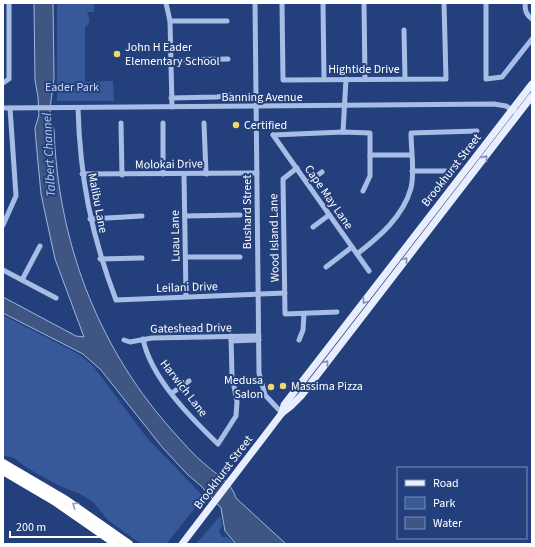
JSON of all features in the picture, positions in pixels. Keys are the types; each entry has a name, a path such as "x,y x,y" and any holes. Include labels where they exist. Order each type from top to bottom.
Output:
{"highway":[{"path":"3,463 66,500 129,544"},
{"path":"3,471 54,501 116,544"}],"main road":[{"name":"Brookhurst Street","path":"391,272 532,84"},
{"name":"Brookhurst Street","path":"182,544 282,413 284,405 532,96"}],"street":[{"path":"6,82 9,42 9,3"},
{"path":"166,3 170,21 172,107"},
{"name":"Bushard Street","path":"255,3 259,373 262,388 270,401 282,413"},
{"name":"Hightide Drive","path":"282,3 283,80 365,78 446,79 444,3"},
{"path":"323,3 324,79"},
{"path":"364,3 365,78"},
{"path":"486,3 486,79 502,78 532,39"},
{"path":"525,3 528,16 532,19"},
{"path":"170,21 227,21"},
{"path":"404,30 405,79"},
{"path":"3,42 9,42"},
{"path":"170,60 228,59"},
{"path":"346,79 343,132 370,133 370,176 363,191"},
{"name":"Banning Avenue","path":"171,98 217,97 230,95"},
{"name":"Banning Avenue","path":"3,108 494,104 506,106 519,114"},
{"path":"3,225 15,202 16,196 10,108"},
{"name":"Malibu Lane","path":"78,108 82,174 90,218 100,258 116,300"},
{"path":"121,123 122,175"},
{"path":"163,123 163,174"},
{"path":"204,123 206,174"},
{"path":"357,254 378,239 396,217 404,204 411,188 411,132 477,131"},
{"name":"Cape May Lane","path":"343,132 273,135 369,271"},
{"path":"370,155 411,155"},
{"name":"Wood Island Lane","path":"296,168 283,179 285,314 304,314"},
{"path":"412,171 446,171"},
{"path":"307,183 322,172"},
{"name":"Molokai Drive","path":"82,174 184,175 257,173"},
{"name":"Luau Lane","path":"184,175 186,297"},
{"path":"185,216 240,215"},
{"path":"313,227 329,215"},
{"path":"90,218 142,216"},
{"path":"22,280 40,246"},
{"path":"326,267 352,247"},
{"path":"186,257 240,257"},
{"path":"100,258 142,258"},
{"path":"3,270 56,298"},
{"name":"Leilani Drive","path":"116,300 285,293"},
{"path":"299,340 303,330 304,314 337,312"},
{"name":"Gateshead Drive","path":"124,340 130,342 143,339 258,338"},
{"name":"Harwich Lane","path":"143,339 150,361 172,393 218,444 229,430 236,416 237,402 232,376 231,339"},
{"path":"172,393 189,381"}],"green space":[{"name":"Eader Park","path":"57,3 94,3 94,12 87,12 89,20 88,25 85,27 85,82 113,81 114,101 57,101"},
{"path":"3,315 80,355 93,366 147,438 204,497 166,544 141,544 108,520 93,502 27,468 14,458 3,455"},
{"path":"219,517 221,518 222,526 219,531 222,537 227,537 235,544 196,544"}],"water":[{"name":"Talbert Channel","path":"34,3 53,3 54,78 50,117 54,129 57,170 63,211 73,250 86,288 102,325 121,361 143,395 169,427 197,457 228,484 237,499 286,544 236,544 225,531 221,508 162,447 101,370 83,354 3,313 3,297 76,336 84,337 55,259 41,194 35,128 39,115 35,80"}],"place":[{"name":"John H Eader Elementary School","path":"117,54"},
{"name":"Certified","path":"236,125"},
{"name":"Massima Pizza","path":"283,386"},
{"name":"Medusa Salon","path":"271,387"}]}
